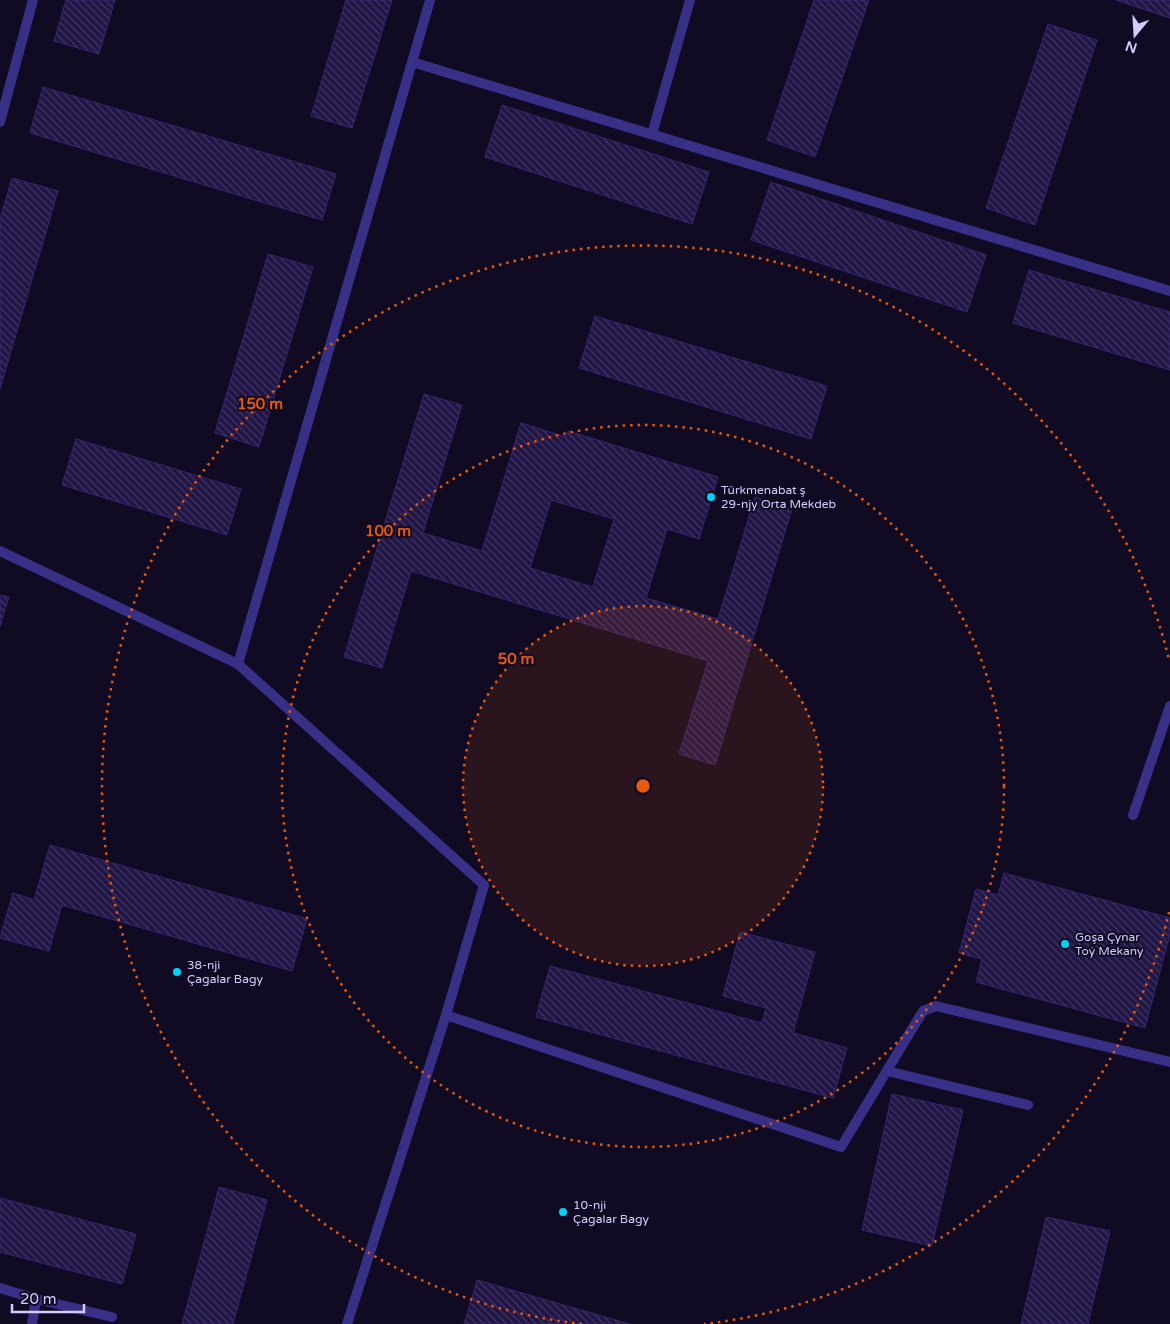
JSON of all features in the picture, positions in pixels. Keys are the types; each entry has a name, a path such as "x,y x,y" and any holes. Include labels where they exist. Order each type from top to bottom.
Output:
{"lane":[{"path":"0,122 33,0"},
{"path":"238,664 430,0"},
{"path":"652,134 690,0"},
{"path":"412,62 1170,291"},
{"path":"0,550 238,664 484,885 446,1015 347,1324"},
{"path":"1133,815 1170,706"},
{"path":"446,1015 841,1147 923,1012 936,1006 1170,1062"},
{"path":"887,1070 1028,1105"},
{"path":"0,1288 36,1299 112,1316"},
{"path":"32,1324 36,1299"}],"building":[{"path":"66,0 115,0 99,54 54,41"},
{"path":"346,0 392,0 352,128 311,116"},
{"path":"814,0 869,0 815,157 767,140"},
{"path":"1116,0 1170,0 1170,18"},
{"path":"1048,24 1097,40 1035,225 986,208"},
{"path":"43,87 336,174 322,220 30,133"},
{"path":"502,105 709,172 692,224 485,157"},
{"path":"12,178 58,191 0,389 0,219"},
{"path":"771,182 986,255 967,312 751,240"},
{"path":"268,254 313,267 259,447 215,433"},
{"path":"1029,270 1170,312 1170,370 1013,323"},
{"path":"595,316 827,386 811,439 579,368"},
{"path":"424,394 462,405 423,533 482,551 521,423 566,437 568,431 718,477 699,539 667,529 646,598 718,619 755,497 792,509 715,765 679,754 708,661 411,571 382,668 344,657","holes":["551,500 614,519 593,587 530,568"]},
{"path":"76,439 241,489 227,535 62,485"},
{"path":"0,595 9,597 0,626"},
{"path":"50,845 307,919 292,971 62,905 49,951 0,938 13,893 34,900"},
{"name":"Goşa Çynar Toý Mekany","path":"1004,873 1170,918 1170,934 1145,1028 976,982 982,959 959,953 976,889 998,895"},
{"path":"740,932 815,952 793,1033 847,1048 833,1098 536,1017 550,966 762,1023 766,1008 723,996"},
{"path":"892,1094 963,1110 932,1246 862,1230"},
{"path":"219,1187 267,1200 233,1324 182,1324"},
{"path":"0,1198 136,1234 122,1284 0,1252"},
{"path":"1046,1217 1110,1231 1088,1324 1021,1324"},
{"path":"477,1280 630,1324 464,1324"}],"place":[{"name":"Türkmenabat ş 29-njy Orta Mekdeb","path":"711,497"},
{"name":"Goşa Çynar Toý Mekany","path":"1065,944"},
{"name":"38-nji Çagalar Bagy","path":"177,972"},
{"name":"10-nji Çagalar Bagy","path":"563,1212"}]}
